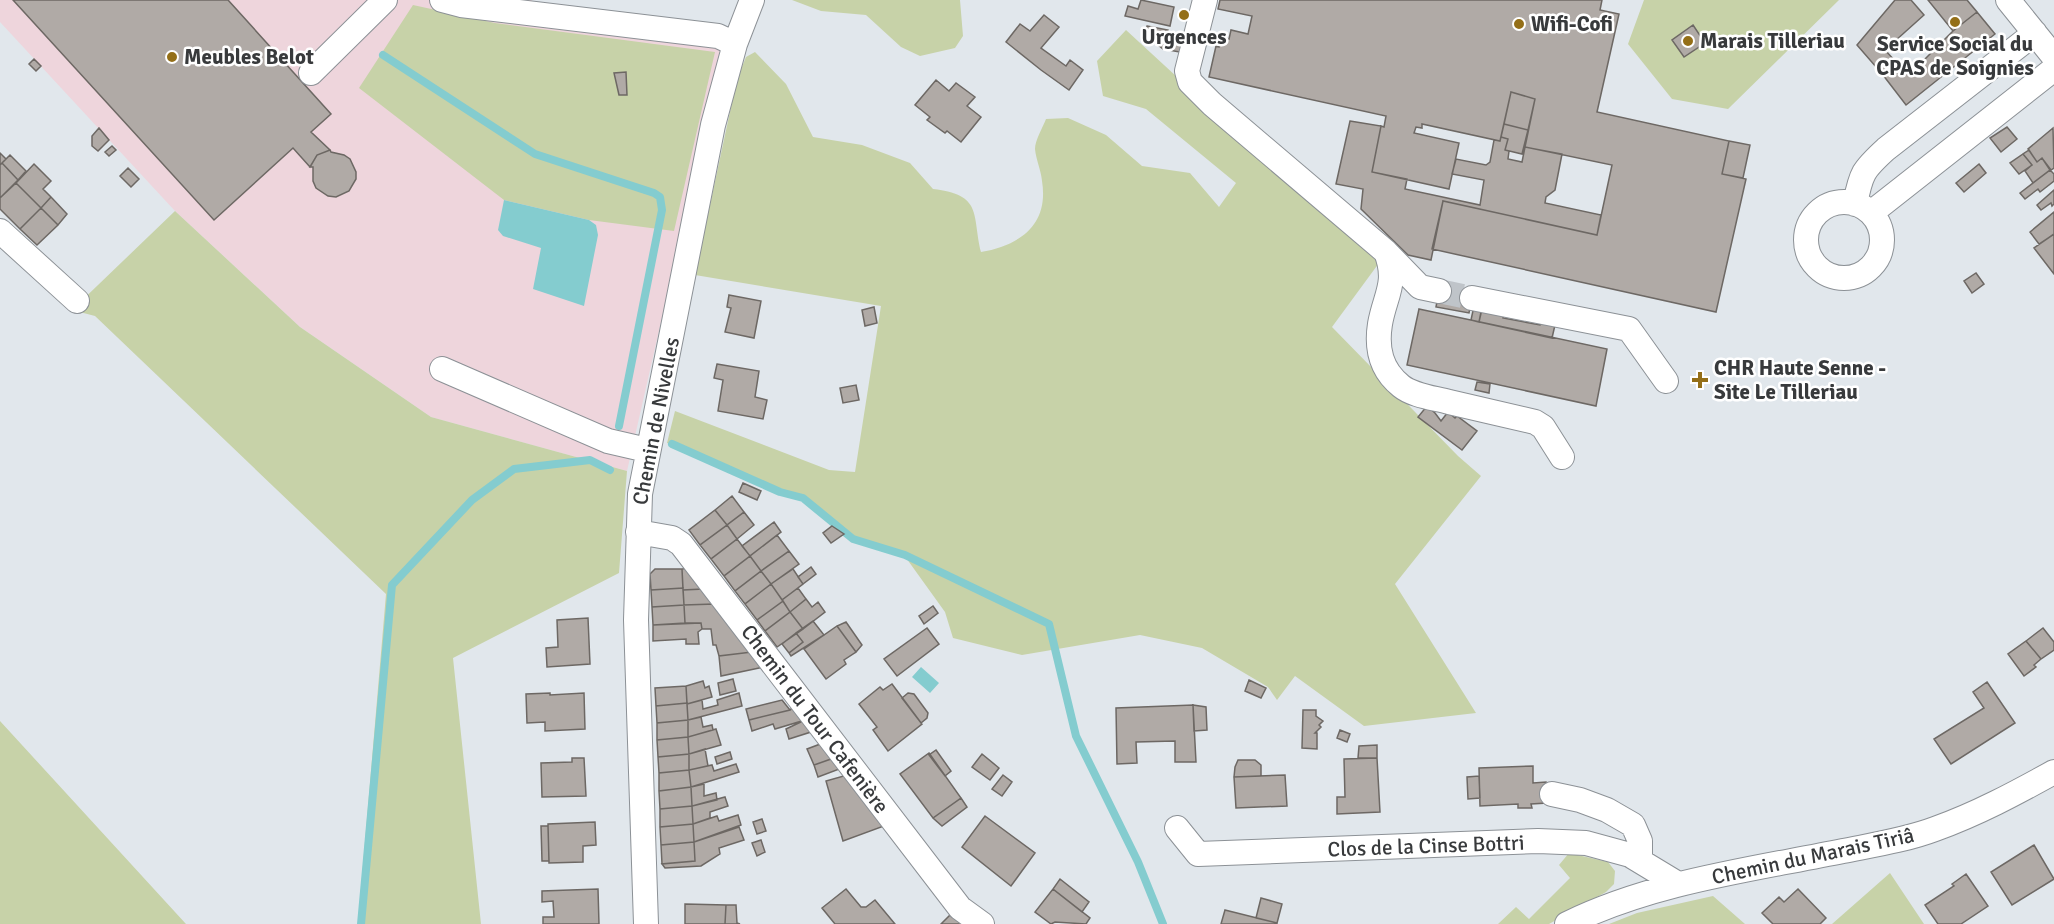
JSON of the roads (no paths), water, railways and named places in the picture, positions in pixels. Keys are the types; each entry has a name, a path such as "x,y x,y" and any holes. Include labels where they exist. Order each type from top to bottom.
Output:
{"street":[{"path":"311,73 385,0"},
{"path":"442,0 718,36 735,44"},
{"name":"Chemin de Nivelles","path":"646,924 636,620 640,494 713,125 735,44 752,0"},
{"path":"1205,0 1187,71 1190,82 1212,104 1386,252 1420,287 1439,291"},
{"path":"2008,0 2054,57"},
{"path":"2035,33 1886,149 1866,168 1860,177 1863,208 2054,69"},
{"path":"0,231 77,301"},
{"path":"1386,252 1392,279 1380,324 1378,348 1383,366 1402,387 1418,393 1535,422 1543,427 1562,457"},
{"path":"1472,298 1629,329 1666,381"},
{"path":"442,369 608,441 647,450"},
{"name":"Chemin du Tour Cafenière","path":"638,532 672,538 681,544 960,908 982,924"},
{"name":"Chemin du Marais Tiriâ","path":"1567,924 1634,896 1678,884 1893,841 1934,830 2010,796 2054,772"},
{"path":"1552,794 1580,800 1607,810 1633,825 1640,841 1640,861"},
{"name":"Clos de la Cinse Bottri","path":"1177,828 1198,854 1538,841 1586,843 1630,855 1678,884"}],"water":[{"path":"504,200 589,220 596,225 598,235 584,306 533,289 541,248 503,236 498,230"},
{"path":"921,667 939,683 930,693 912,677"}],"waterway":[{"path":"383,55 535,154 654,193 660,197 662,210 619,426"},
{"path":"672,444 780,492 803,498 853,539 905,555 1049,624 1076,736 1138,862 1163,924"},
{"path":"361,924 392,585 472,500 514,469 590,460 610,470"}],"tunnel":[{"path":"1439,291 1472,298"}],"place":[{"name":"Urgences","path":"1184,15"},
{"name":"Service Social du CPAS de Soignies","path":"1955,22"},
{"name":"Wifi-Cofi","path":"1519,24"},
{"name":"Marais Tilleriau","path":"1688,41"},
{"name":"Meubles Belot","path":"172,57"},
{"name":"CHR Haute Senne - Site Le Tilleriau","path":"1700,380"}]}
